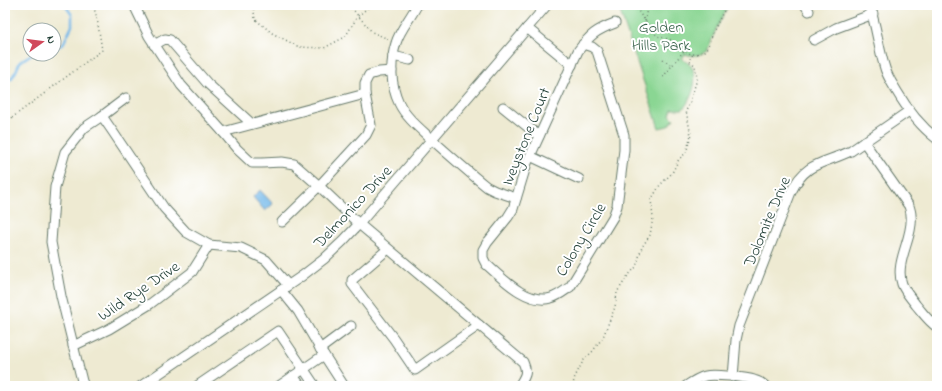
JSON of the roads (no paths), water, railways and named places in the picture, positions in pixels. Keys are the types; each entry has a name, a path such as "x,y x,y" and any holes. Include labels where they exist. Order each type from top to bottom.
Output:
{"street":[{"path":"134,5 154,45 181,85 237,149 252,163 282,162 294,164 359,224 523,362 526,368 525,375 519,386"},
{"name":"Iveystone Court","path":"417,5 400,34 393,56 392,78 399,103 406,114 441,148 487,187 516,198 527,163 578,52 594,33 601,28 615,23"},
{"name":"Delmonico Drive","path":"141,386 285,288 324,259 359,224 547,5"},
{"path":"869,5 873,14 884,66 889,79 919,123 937,139"},
{"path":"814,40 836,28 873,14"},
{"path":"527,28 537,38 572,65"},
{"path":"154,45 165,39 170,40 207,83 252,124"},
{"name":"Colony Circle","path":"516,198 508,217 483,250 483,258 486,264 520,292 542,299 551,298 570,287 617,206 624,150 624,135 597,51 584,44"},
{"path":"393,56 410,60"},
{"path":"282,222 319,186 366,135 371,125 364,94 365,83 370,76 379,72 392,71"},
{"path":"223,132 364,94"},
{"path":"84,386 60,296 51,242 56,187 65,152 84,128 126,98"},
{"path":"503,107 539,136"},
{"name":"Dolomite Drive","path":"734,377 736,340 739,326 796,182 811,167 820,162 851,151 910,111"},
{"path":"102,116 164,208 186,232 209,245 241,248 266,260 285,288 322,352 344,386"},
{"path":"864,142 909,206 911,225 901,266 900,275 902,284 906,292 930,323 937,326"},
{"path":"530,156 579,180"},
{"name":"Wild Rye Drive","path":"73,346 109,329 150,304 192,272 209,245"},
{"path":"388,249 352,280 352,284 394,339 415,370 479,325"},
{"path":"279,386 303,369 351,326"},
{"path":"197,386 278,331 315,386"},
{"path":"686,386 696,379 714,374 753,379 765,386"},
{"path":"294,376 301,386"}],"water":[{"path":"260,190 273,204 265,211 253,197"}],"waterway":[{"path":"62,45 72,26 72,15 65,5"},
{"path":"5,79 11,79 22,61"}],"park label":[{"name":"Golden Hills Park","path":"661,35"}]}
